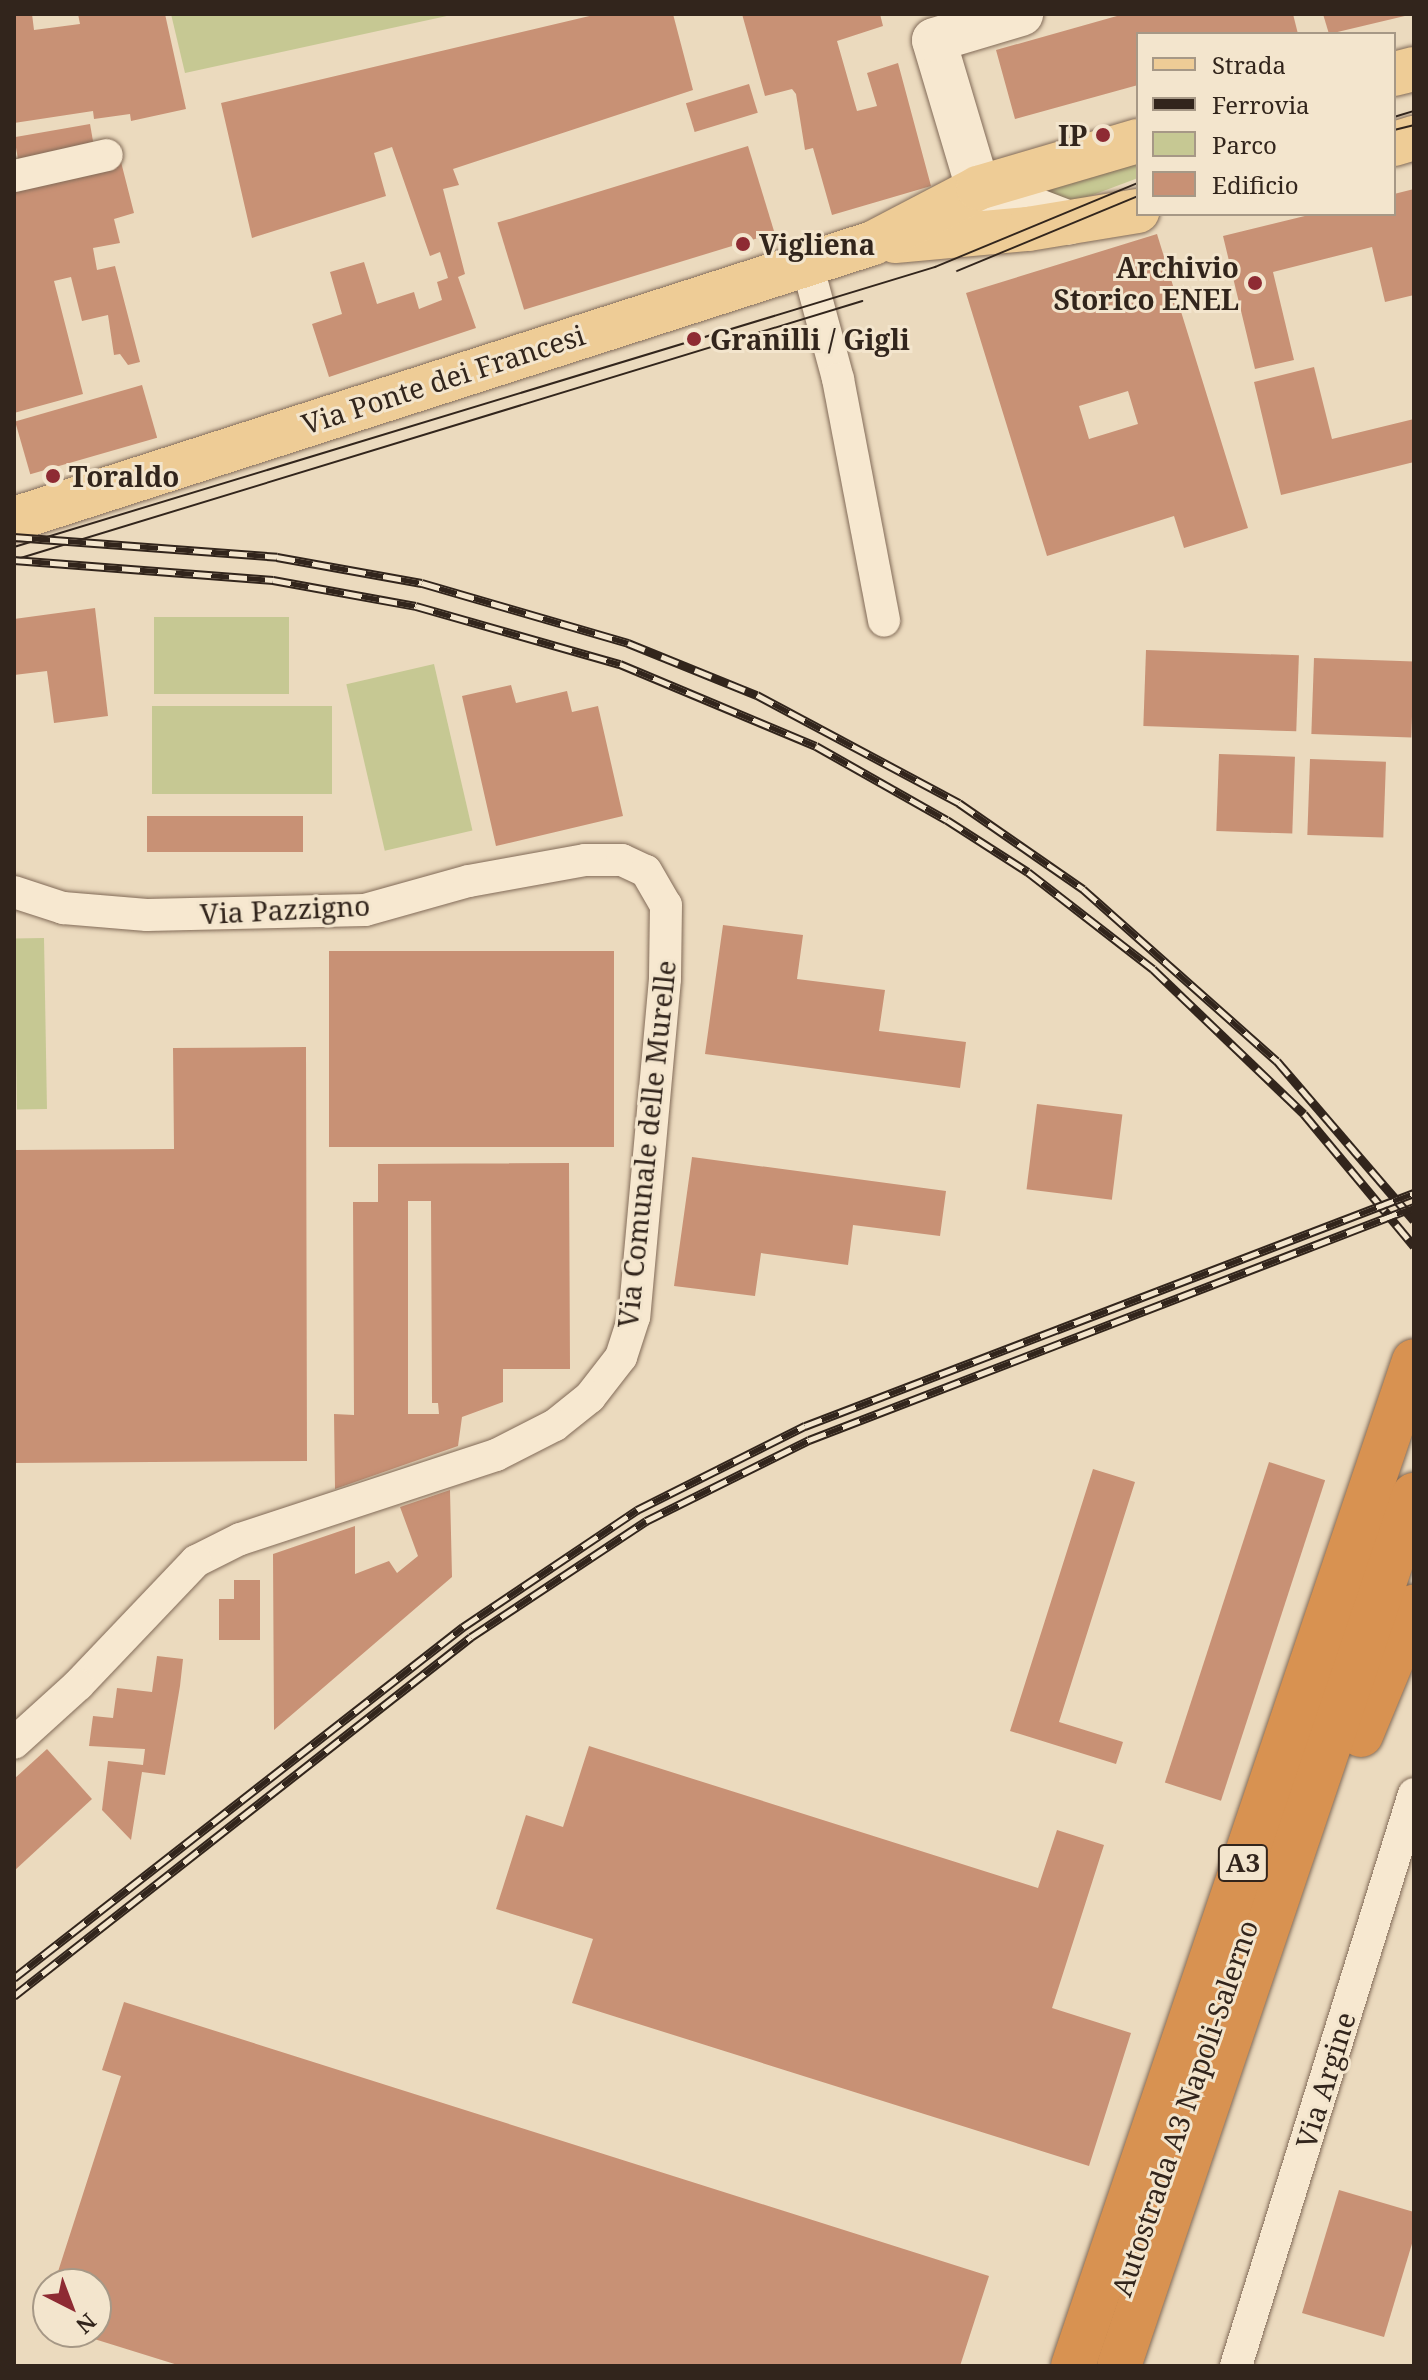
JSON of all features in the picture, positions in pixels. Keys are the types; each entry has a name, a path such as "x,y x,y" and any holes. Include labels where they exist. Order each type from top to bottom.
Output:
{"highway":[{"name":"A3","path":"1073,2366 1414,1361"},
{"name":"Autostrada A3 Napoli-Salerno","path":"1097,2366 1414,1442"},
{"name":"Autostrada A3 Napoli-Salerno","path":"1119,2366 1414,1495"},
{"name":"A3","path":"1147,2366 1351,1763 1414,1607"}],"main road":[{"path":"978,188 930,27 1021,14"},
{"path":"876,243 978,188 1136,142"},
{"path":"978,188 1069,223"},
{"path":"876,243 1069,223 1136,211"},
{"name":"Via Ponte dei Francesi","path":"14,519 876,243"}],"street":[{"path":"14,176 107,155"},
{"path":"807,264 838,379 884,621"},
{"name":"Via Pazzigno","path":"14,892 63,908 147,915 365,910 469,881 585,860 622,860 646,871"},
{"name":"Via Comunale delle Murelle","path":"14,1743 78,1685 196,1561 240,1539 496,1455 555,1425 590,1397 621,1357 634,1317 665,979 666,905 646,871"},
{"name":"Via Argine","path":"1236,2366 1414,1794"}],"green space":[{"path":"171,14 456,14 185,73"},
{"path":"1136,156 1136,179 1074,202 1026,190"},
{"path":"154,617 289,617 289,694 154,694"},
{"path":"434,664 472,831 385,851 346,684"},
{"path":"152,706 332,706 332,794 152,794"},
{"path":"44,938 47,1109 17,1109 14,939"}],"building":[{"path":"14,14 32,14 34,30 80,24 78,14 165,14 186,109 131,121 130,114 94,119 93,111 14,123"},
{"path":"598,14 673,14 693,90 453,169 459,185 443,189 465,274 458,277 476,328 329,377 312,324 342,314 330,272 364,262 377,304 414,292 419,309 442,300 437,282 448,278 440,252 430,256 392,147 374,153 386,196 252,238 221,103"},
{"path":"742,14 880,14 883,26 837,41 857,111 877,106 867,73 898,63 931,186 832,215 813,148 805,150 796,94 792,89 765,96"},
{"path":"1124,14 1293,14 1298,32 1136,32 1136,86 1015,119 996,50"},
{"path":"1323,14 1409,14 1337,32 1328,32"},
{"path":"749,84 758,113 695,132 686,103"},
{"path":"90,124 94,147 18,160 14,137"},
{"path":"748,146 775,233 524,310 497,223"},
{"path":"121,162 134,213 114,219 120,243 93,248 97,270 115,266 140,362 128,365 120,354 114,355 108,315 82,321 71,277 54,281 83,394 14,413 14,189"},
{"name":"Archivio Storico ENEL","path":"1414,189 1414,295 1385,302 1372,247 1273,272 1294,360 1255,369 1223,236 1305,216 1396,216 1396,194"},
{"path":"1157,234 1248,528 1184,548 1174,516 1047,556 966,293","holes":["1128,391 1138,424 1089,439 1079,406"]},
{"path":"1314,367 1332,439 1414,419 1414,462 1281,495 1254,382"},
{"path":"142,385 157,438 30,474 15,421"},
{"path":"95,608 108,716 54,723 47,671 14,675 14,619"},
{"path":"1146,650 1299,655 1296,731 1143,726"},
{"path":"1314,658 1414,661 1411,737 1311,734"},
{"path":"511,685 516,703 567,691 572,712 598,706 623,816 496,846 462,696"},
{"path":"1219,754 1295,757 1292,834 1216,831"},
{"path":"1310,759 1386,762 1383,838 1307,835"},
{"path":"147,816 303,816 303,852 147,852"},
{"path":"723,925 803,935 797,979 885,990 879,1031 966,1042 960,1088 705,1054"},
{"path":"329,951 614,951 614,1147 329,1147"},
{"path":"306,1047 307,1461 14,1463 14,1150 174,1149 173,1048"},
{"path":"1037,1104 1122,1114 1112,1200 1027,1189"},
{"path":"692,1157 946,1191 940,1236 853,1225 848,1265 761,1253 755,1296 674,1286"},
{"path":"569,1163 570,1369 503,1369 503,1402 462,1417 458,1446 335,1489 334,1414 354,1415 353,1202 378,1202 378,1164","holes":["408,1201 431,1201 432,1403 438,1403 439,1414 408,1414"]},
{"path":"1269,1462 1325,1480 1221,1801 1165,1783"},
{"path":"1093,1469 1135,1482 1059,1722 1123,1742 1116,1764 1010,1731"},
{"path":"450,1490 452,1577 274,1730 273,1554 355,1526 355,1574 389,1561 397,1573 418,1556 400,1507"},
{"path":"234,1580 260,1580 260,1640 219,1640 219,1599 234,1599"},
{"path":"157,1656 183,1659 180,1686 165,1775 142,1772 131,1840 102,1810 108,1761 143,1765 145,1749 89,1746 93,1716 113,1718 117,1688 152,1692"},
{"path":"589,1746 1038,1888 1057,1830 1104,1845 1052,2008 1131,2033 1089,2166 572,2003 593,1939 496,1909 526,1815 563,1827"},
{"path":"47,1749 92,1799 14,1871 14,1779"},
{"path":"124,2002 989,2276 960,2366 181,2366 112,2345 112,2268 59,2268 121,2076 102,2070"},
{"path":"1339,2190 1414,2212 1414,2237 1384,2337 1302,2313"}],"tram line":[{"path":"1396,116 1414,111"},
{"path":"1396,130 1414,125"},
{"path":"14,547 935,267 1136,184"},
{"path":"957,271 1136,197"},
{"path":"14,560 862,301"}],"railway":[{"path":"14,537 277,557 422,583 628,643 757,695 959,803 1083,889 1277,1061 1414,1220"},
{"path":"14,560 273,580 416,606 620,664 816,746 947,820 1028,872 1153,969 1304,1114 1414,1246"},
{"path":"14,1978 463,1627 637,1510 805,1426 1414,1193"},
{"path":"14,1996 471,1637 646,1521 809,1440 1414,1207"}],"place":[{"name":"IP","path":"1103,135"},
{"name":"Vigliena","path":"743,244"},
{"name":"Archivio Storico ENEL","path":"1255,283"},
{"name":"Granilli / Gigli","path":"694,339"},
{"name":"Toraldo","path":"53,476"}]}
